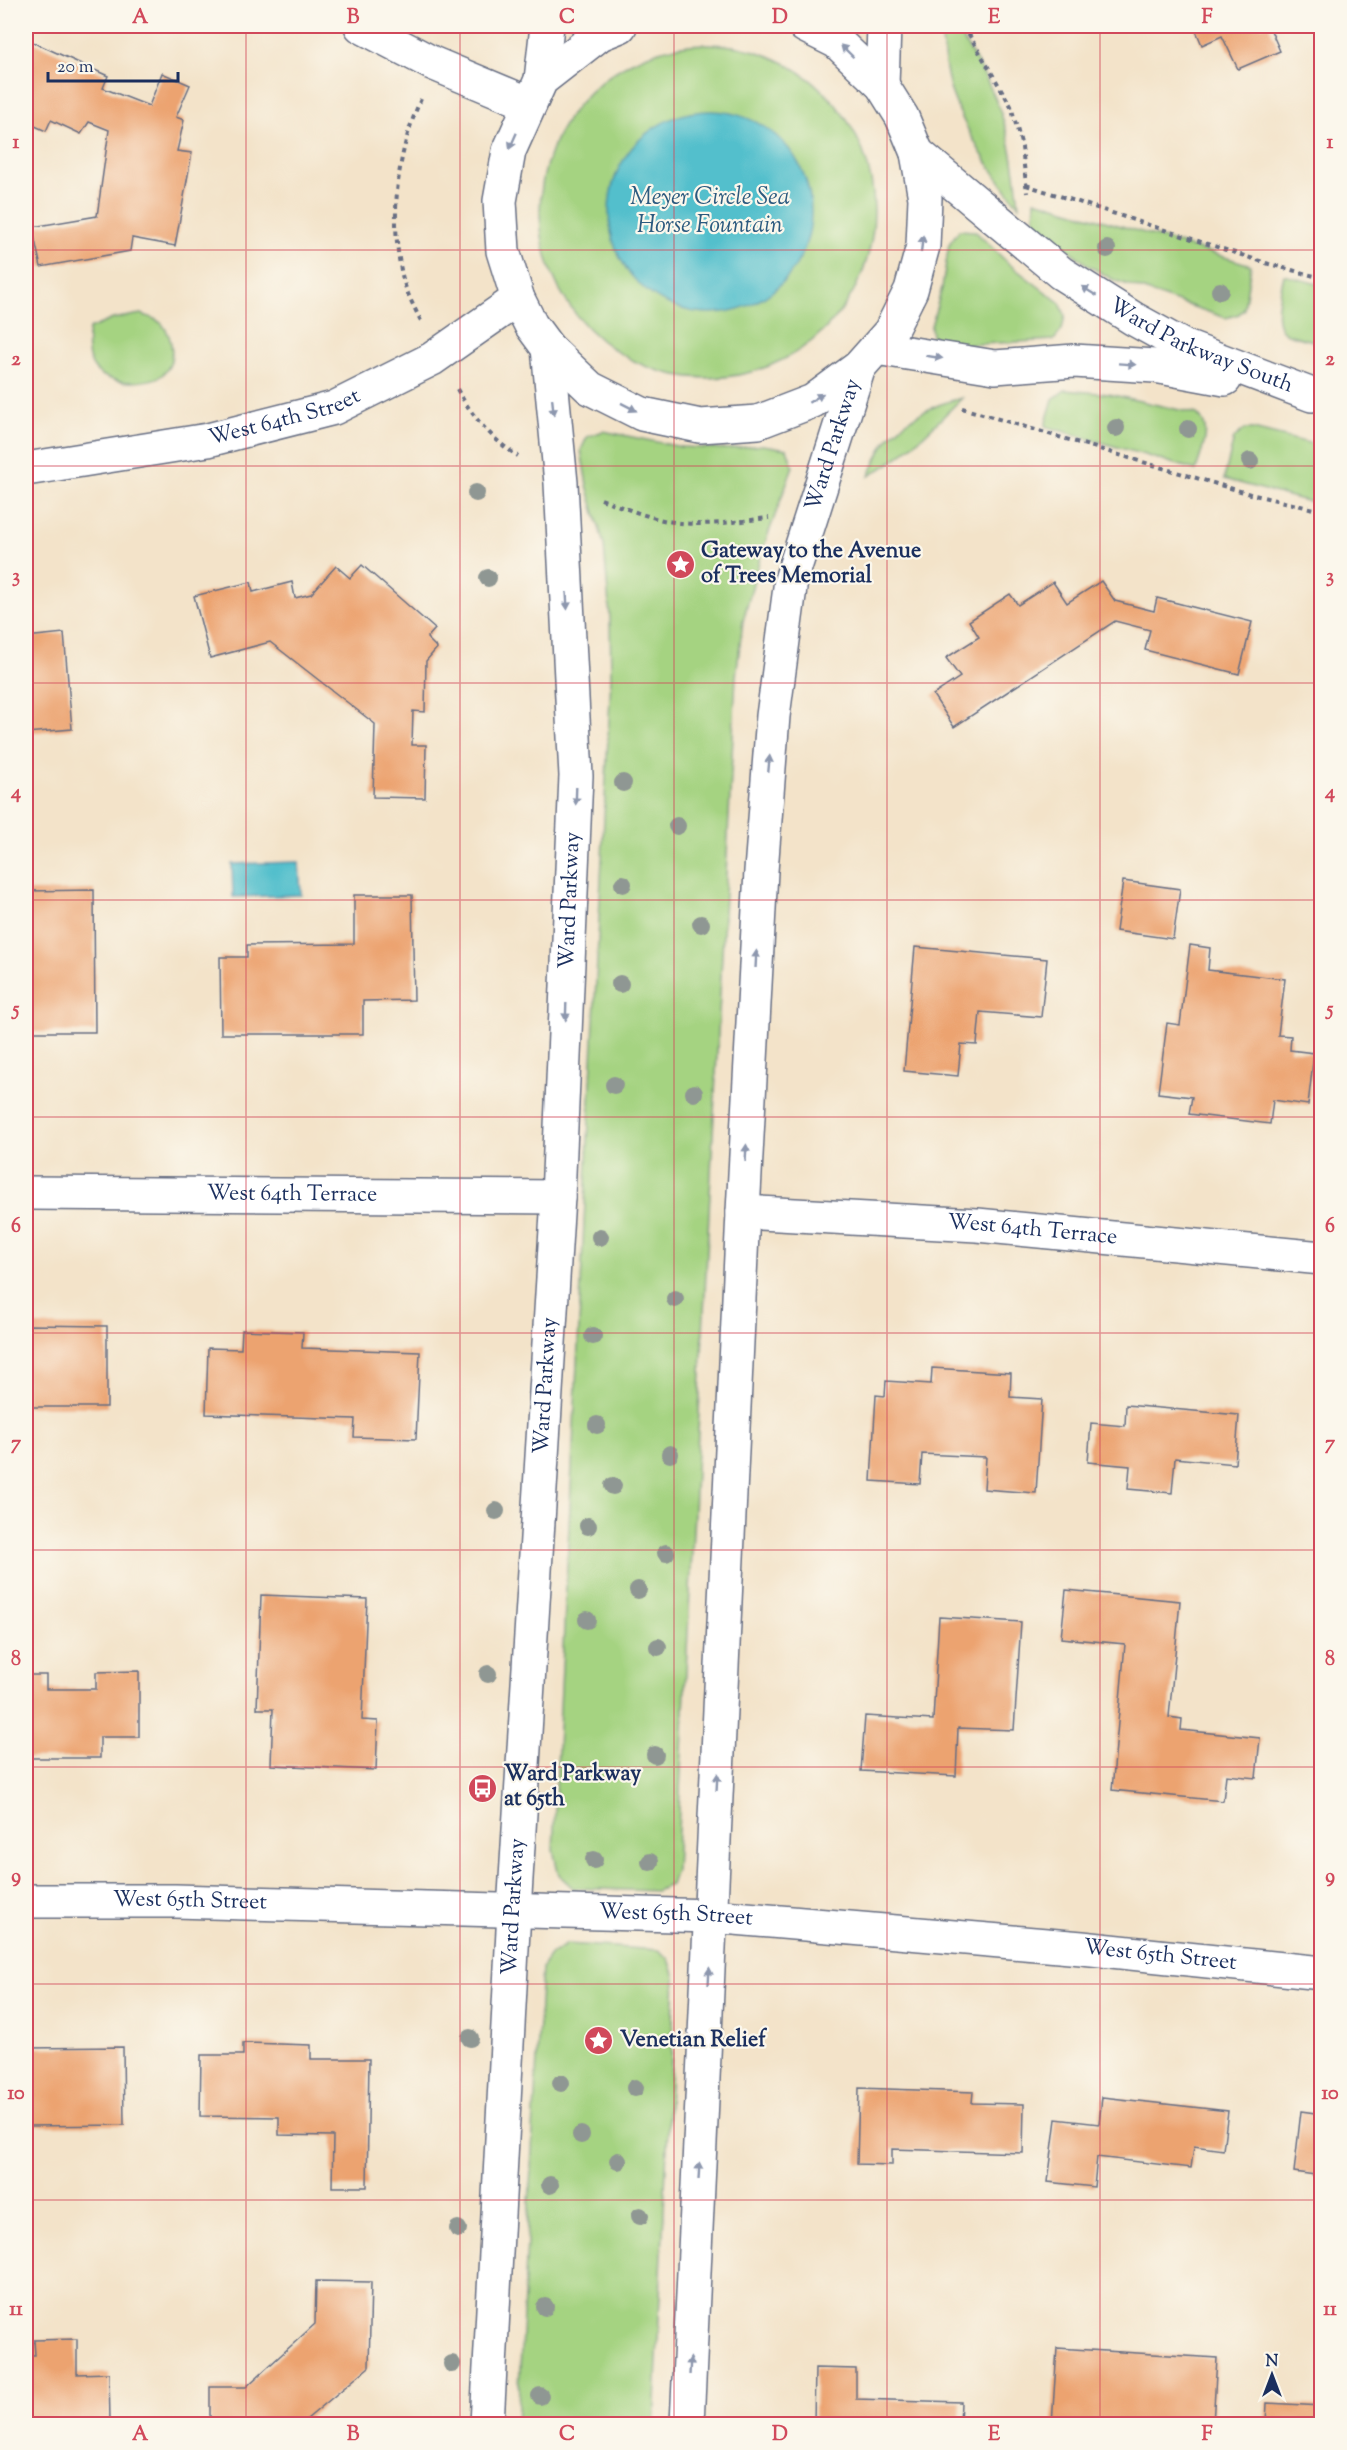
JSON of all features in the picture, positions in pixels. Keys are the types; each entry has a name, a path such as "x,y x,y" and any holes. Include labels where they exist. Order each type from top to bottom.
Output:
{"main road":[{"path":"361,26 432,63 536,92"},
{"path":"547,26 536,92 509,151 500,201 503,251 518,299 531,325 548,348 590,388 642,414 700,426 758,422 813,401 868,358 890,332 911,290 923,246 925,198 916,153 902,117 882,86 837,42 805,26"},
{"path":"536,92 600,34 620,26"},
{"path":"882,86 884,26"},
{"name":"Ward Parkway South","path":"916,153 1061,273 1134,319 1183,346 1317,396"},
{"name":"West 64th Street","path":"26,469 208,440 334,408 432,359 518,299"},
{"name":"Ward Parkway","path":"486,2424 514,1911 558,1197 576,776 561,483 548,348"},
{"name":"Ward Parkway South","path":"868,358 995,367 1074,361 1155,366 1317,396"},
{"name":"Ward Parkway","path":"687,2424 760,871 773,716 791,580 868,358"},
{"name":"West 64th Terrace","path":"26,1193 558,1197"},
{"name":"West 64th Terrace","path":"743,1212 977,1225 1322,1258"},
{"name":"West 65th Street","path":"26,1901 175,1901 711,1916 1082,1948 1322,1973"}],"path":[{"path":"964,26 1011,106 1022,147 1028,195"},
{"path":"423,95 409,126 401,163 397,238 401,272 408,296 425,330"},
{"path":"1026,185 1269,264 1322,278"},
{"path":"454,384 469,410 506,448"},
{"path":"962,408 1250,494 1322,511"},
{"path":"599,499 647,516 681,523 719,524 774,518"}],"green space":[{"path":"940,26 953,26 978,63 992,91 1009,142 1019,206 981,153 958,109 947,77"},
{"path":"707,44 740,48 771,57 800,72 825,93 846,118 861,147 870,178 874,211 870,244 861,275 846,304 825,329 800,350 771,365 740,374 707,378 674,374 643,365 614,350 589,329 568,304 553,275 544,244 540,211 544,178 553,147 568,118 589,93 614,72 643,57 674,48"},
{"path":"1035,200 1251,265 1244,309 1239,314 1226,318 1114,280 1089,266 1034,222"},
{"path":"959,230 975,231 1009,264 1060,303 1065,315 1062,330 1054,340 946,346 932,337 931,326 942,288 949,244"},
{"path":"1284,275 1321,285 1321,343 1288,334 1282,330 1279,324 1278,307"},
{"path":"141,314 160,322 166,329 172,350 167,370 156,378 135,382 119,381 100,374 90,361 89,329 113,319"},
{"path":"1065,390 1109,394 1197,414 1205,426 1205,440 1196,470 1045,426 1053,399"},
{"path":"962,398 907,450 869,476 883,446 901,426 930,408"},
{"path":"1245,429 1321,446 1321,505 1224,479 1234,438"},
{"path":"603,431 681,447 728,449 763,445 787,449 793,466 761,554 743,621 736,676 676,1870 671,1885 656,1891 573,1888 559,1875 553,1850 611,677 610,618 604,545 587,485 581,450 587,437"},
{"path":"567,1944 658,1950 669,1959 675,1977 654,2424 517,2424 542,1967 551,1954"}],"water":[{"name":"Meyer Circle Sea Horse Fountain","path":"700,111 720,111 749,118 782,140 804,173 811,212 804,251 782,284 749,306 720,313 700,313 671,306 638,284 616,251 609,222 609,202 616,173 638,140 671,118"},
{"path":"299,862 301,895 233,897 232,864"}],"building":[{"path":"1194,26 1269,26 1280,51 1238,69 1222,36 1202,45"},
{"path":"26,39 108,76 103,88 149,106 162,73 190,85 176,117 184,120 177,151 192,153 175,246 132,238 130,251 41,267 32,227 97,216 109,130 89,122 81,134 51,120 46,131 26,122"},
{"path":"362,565 435,629 427,638 437,648 426,661 425,712 413,711 412,745 426,745 425,798 373,797 375,724 270,642 210,658 194,596 251,582 253,592 292,582 295,598 311,594 336,566 350,578"},
{"path":"1101,581 1115,601 1154,611 1157,598 1252,622 1239,674 1145,650 1150,630 1115,621 954,727 933,695 960,677 946,658 979,637 969,621 1010,594 1018,605 1053,582 1067,603"},
{"path":"64,633 72,729 26,733 26,637"},
{"path":"1123,881 1180,889 1173,939 1116,931"},
{"path":"94,890 95,1032 26,1032 26,891"},
{"path":"354,895 412,895 414,1000 363,1001 363,1034 221,1034 220,957 247,957 247,945 354,944"},
{"path":"1190,945 1210,948 1208,970 1285,979 1278,1035 1291,1036 1290,1050 1314,1053 1308,1105 1273,1100 1270,1124 1189,1114 1192,1097 1158,1093 1167,1023 1180,1025"},
{"path":"915,947 1047,959 1041,1017 980,1012 977,1045 961,1044 958,1076 904,1071"},
{"path":"26,1325 107,1326 107,1407 26,1407"},
{"path":"242,1330 303,1332 302,1348 420,1352 416,1439 354,1437 355,1419 206,1414 208,1348 241,1349"},
{"path":"932,1368 1011,1373 1010,1397 1042,1399 1036,1493 984,1489 986,1457 922,1454 920,1484 871,1481 876,1395 885,1396 886,1381 931,1384"},
{"path":"1126,1405 1239,1415 1235,1464 1175,1458 1172,1493 1128,1489 1130,1466 1088,1462 1091,1423 1125,1426"},
{"path":"1066,1590 1180,1601 1169,1717 1182,1719 1181,1730 1260,1738 1256,1778 1226,1775 1223,1801 1112,1790 1125,1644 1061,1638"},
{"path":"261,1595 367,1599 362,1720 378,1721 376,1770 271,1765 273,1709 257,1709"},
{"path":"939,1617 1021,1622 1014,1730 958,1728 956,1776 861,1771 865,1716 933,1720"},
{"path":"139,1671 139,1737 100,1737 100,1758 26,1758 26,1675 46,1675 46,1689 96,1689 96,1672"},
{"path":"243,2043 311,2045 311,2059 369,2059 367,2187 332,2187 333,2136 279,2135 279,2117 200,2116 201,2055 243,2055"},
{"path":"123,2047 124,2125 26,2126 26,2048"},
{"path":"859,2088 973,2092 972,2103 1024,2104 1023,2153 892,2149 892,2165 857,2164"},
{"path":"1102,2097 1228,2111 1223,2150 1194,2146 1191,2168 1097,2157 1094,2187 1048,2182 1056,2119 1099,2124"},
{"path":"1301,2111 1322,2114 1322,2176 1294,2172"},
{"path":"316,2281 371,2282 369,2367 301,2424 210,2424 210,2387 246,2387 315,2324"},
{"path":"77,2339 77,2374 109,2373 110,2421 26,2424 26,2355 35,2355 34,2340"},
{"path":"1057,2348 1217,2358 1213,2424 1052,2424"},
{"path":"815,2368 856,2369 856,2399 961,2402 960,2424 814,2424"},
{"path":"1267,2403 1322,2406 1322,2424 1266,2424"}],"place":[{"name":"Gateway to the Avenue of Trees Memorial","path":"680,565"},
{"name":"Ward Parkway at 65th","path":"483,1788"},
{"name":"Venetian Relief","path":"599,2041"}]}
